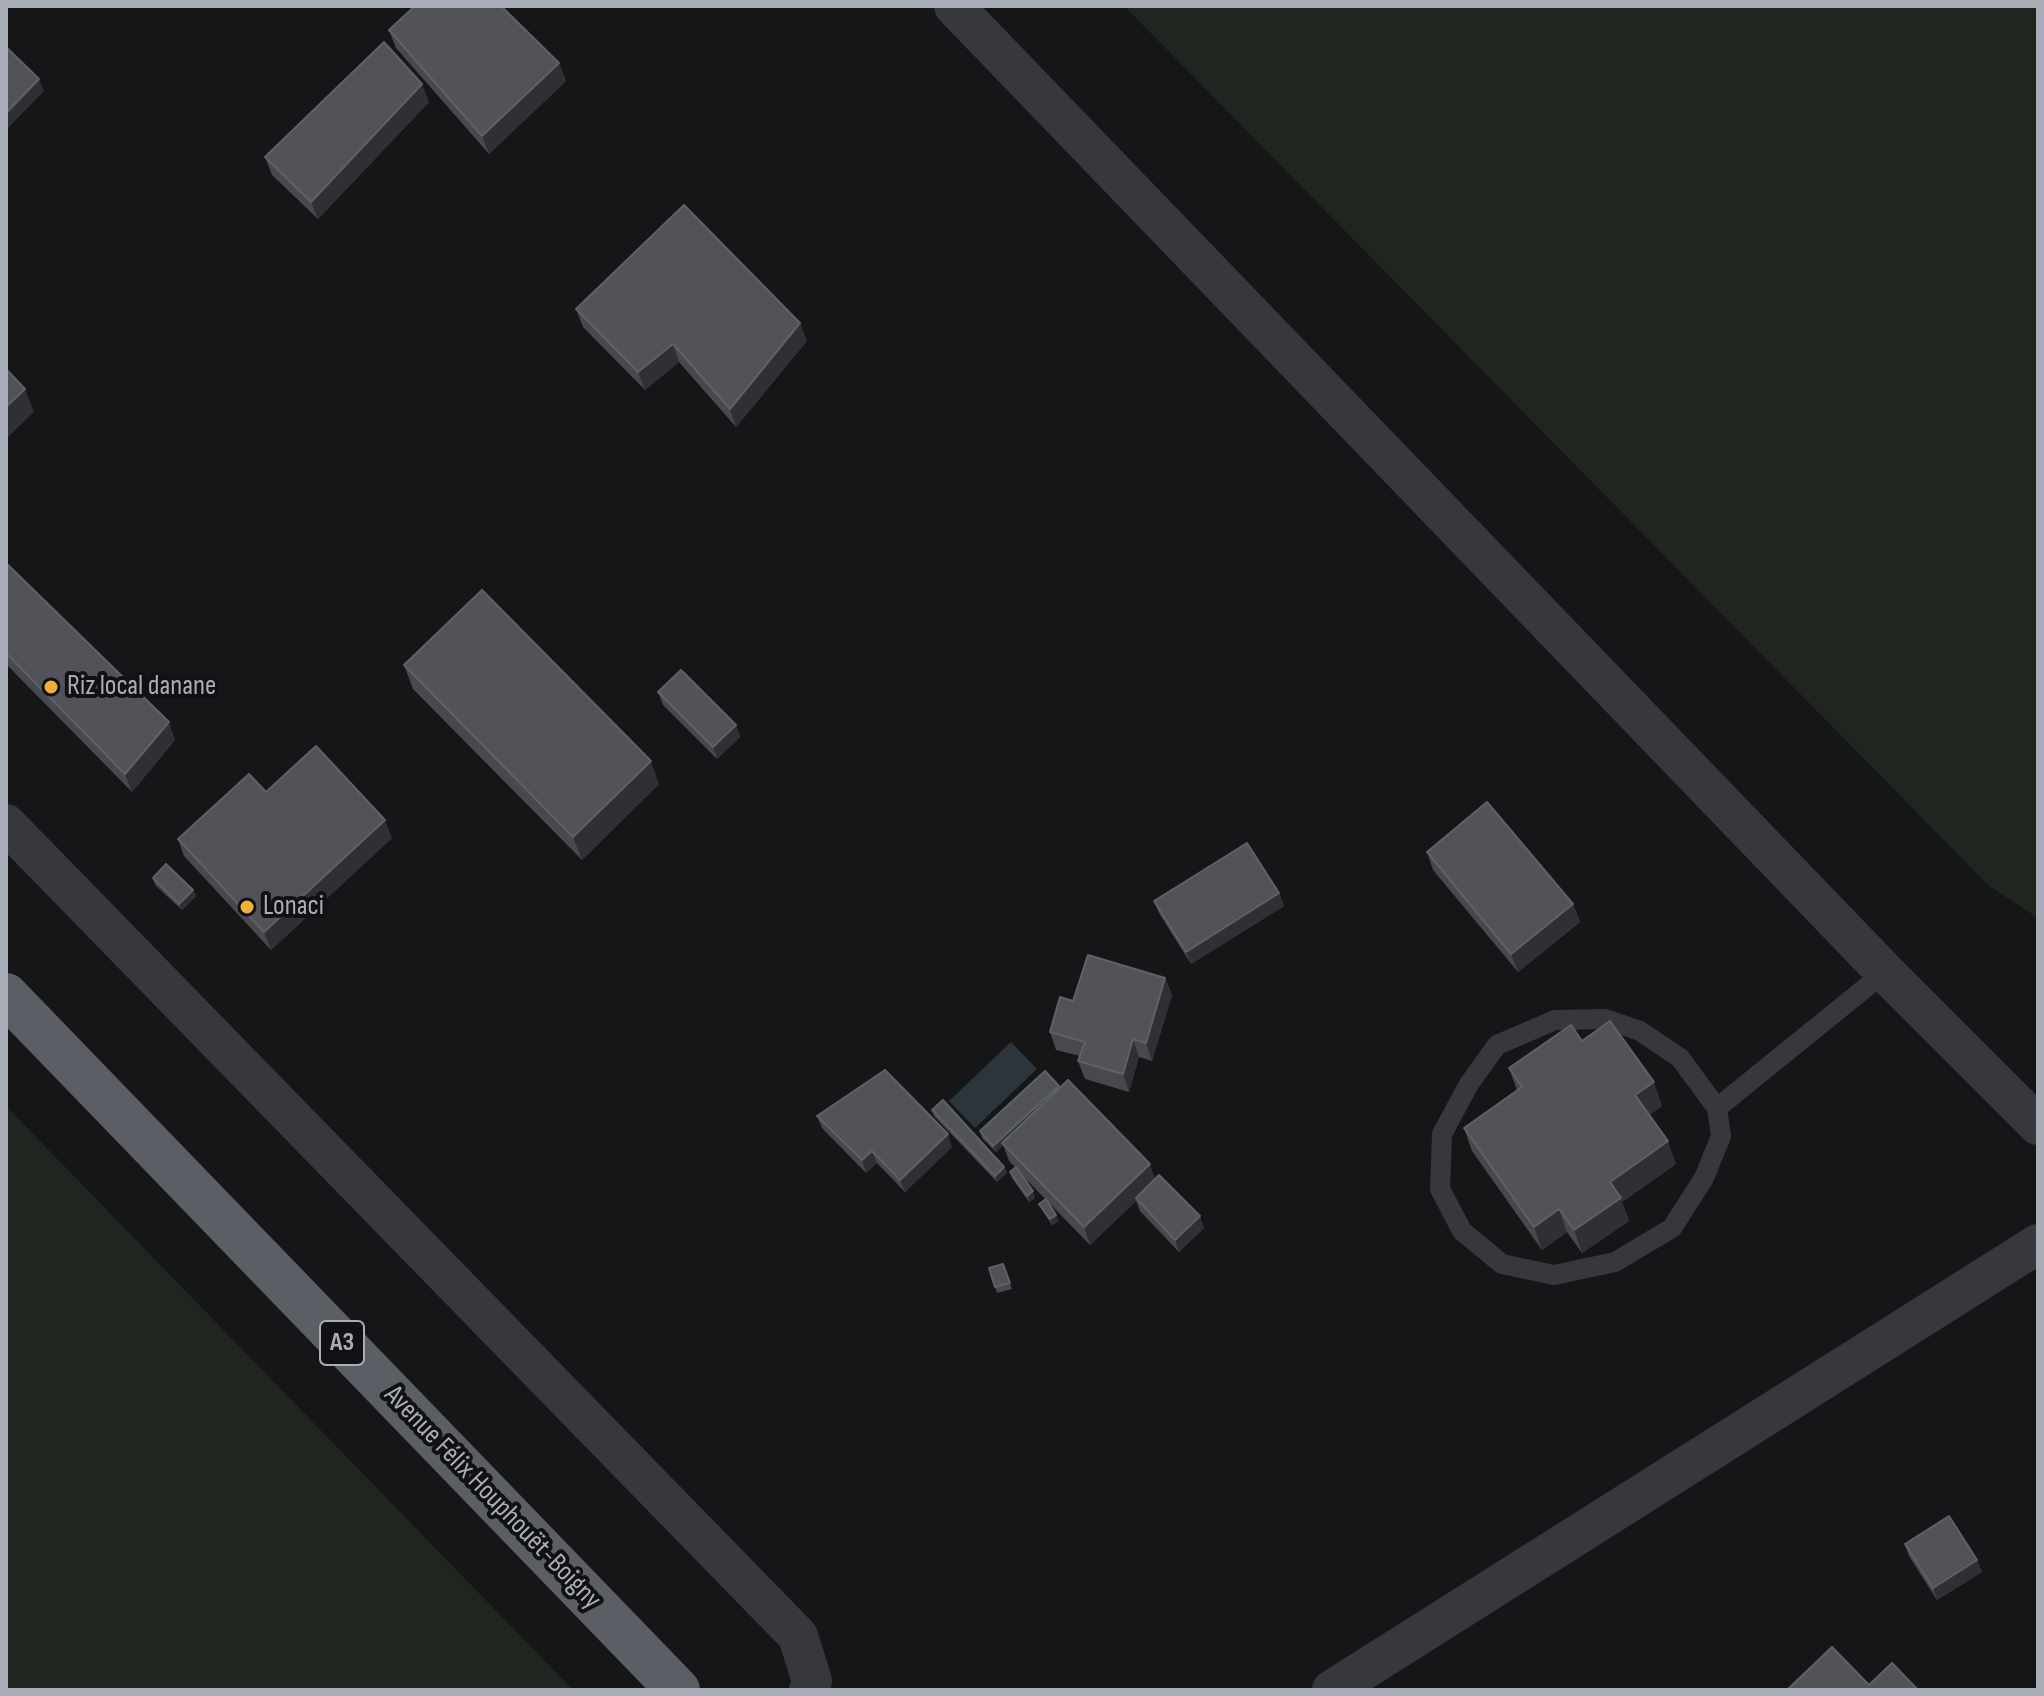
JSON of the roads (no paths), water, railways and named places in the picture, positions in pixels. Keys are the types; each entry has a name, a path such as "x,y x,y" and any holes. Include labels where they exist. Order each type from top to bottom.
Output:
{"highway":[{"name":"Avenue Félix Houphouët-Boigny","path":"6,995 678,1690"}],"street":[{"path":"954,6 1885,972 2038,1125"},
{"path":"6,824 798,1636 812,1681 809,1690"},
{"path":"1332,1690 2038,1244"}],"lane":[{"path":"1717,1108 1885,972"},
{"path":"1605,1019 1640,1031 1680,1058 1717,1108 1721,1136 1704,1178 1672,1228 1615,1262 1554,1275 1502,1264 1462,1231 1440,1189 1442,1134 1469,1084 1497,1045 1555,1020 1605,1019"}],"place":[{"name":"Riz local danane","path":"51,687"},
{"name":"Lonaci","path":"247,907"}]}
